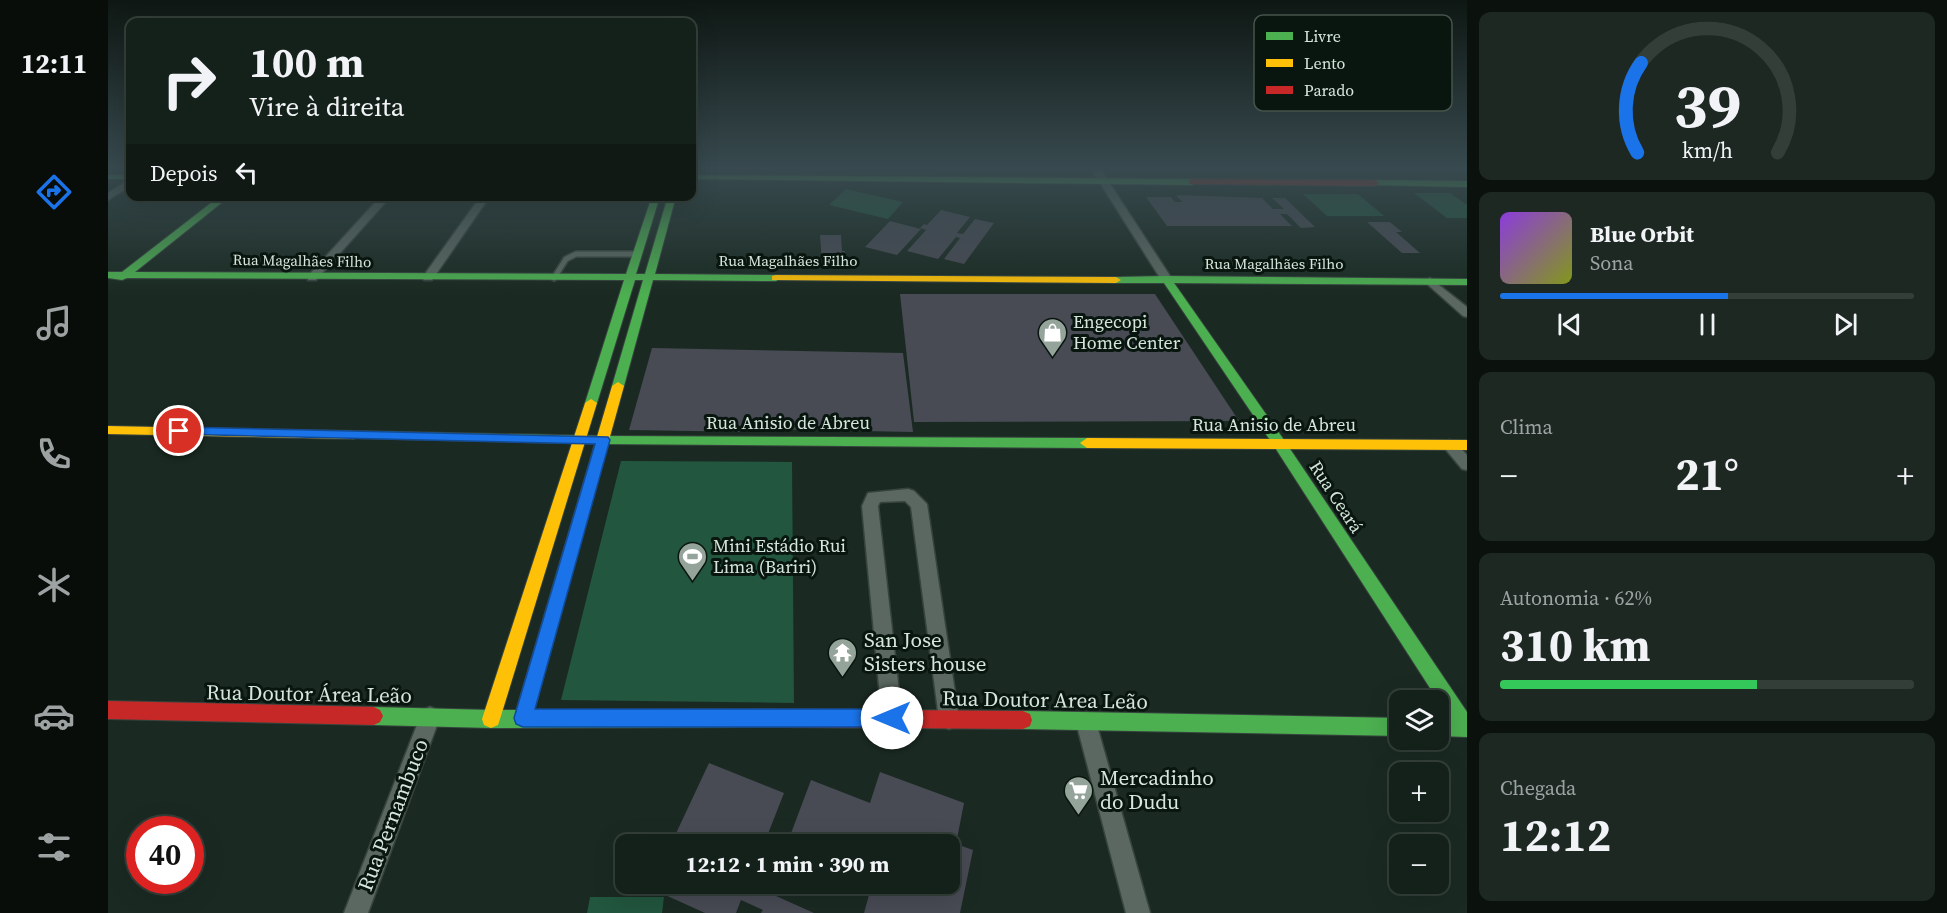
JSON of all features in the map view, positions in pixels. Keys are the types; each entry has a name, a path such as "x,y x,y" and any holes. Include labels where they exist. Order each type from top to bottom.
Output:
{"main road":[{"path":"108,274 191,210"},
{"path":"108,285 127,275 209,210"},
{"path":"491,719 652,210"},
{"path":"516,718 603,440 668,210"},
{"name":"Rua Magalhães Filho","path":"108,274 312,278 650,277 1467,282"},
{"name":"Rua Ceará","path":"1166,279 1279,443 1467,728"},
{"name":"Rua Anisio de Abreu","path":"108,430 603,440 1467,445"},
{"name":"Rua Doutor Área Leão","path":"110,713 516,718"},
{"name":"Rua Doutor Area Leão","path":"516,718 892,718 1389,727"},
{"path":"1449,727 1467,728"}],"street":[{"path":"312,278 375,210"},
{"path":"428,278 476,210"},
{"name":"Rua Ceará","path":"1122,210 1166,279"},
{"path":"1430,281 1467,313"},
{"path":"1449,445 1467,465"},
{"path":"892,718 870,506 874,497 879,495 908,495 919,504 950,719"},
{"name":"Rua Pernambuco","path":"356,913 430,717"},
{"path":"1086,722 1138,913"}],"lane":[{"path":"554,278 566,259 576,254 637,254"}],"green space":[{"path":"848,210 896,210 888,219"},
{"path":"1320,210 1376,210 1384,216 1327,216"},
{"path":"1436,210 1467,210 1467,218 1447,218"},
{"name":"Mini Estádio Rui Lima (Bariri)","path":"621,461 792,462 794,703 561,700"},
{"path":"590,897 664,897 662,913 587,913"}],"building":[{"path":"941,210 970,217 957,233 963,234 975,219 994,223 964,264 944,259 960,238 956,237 938,259 907,251 926,230 920,228 924,224 927,225"},
{"path":"1155,210 1297,210 1315,227 1301,228 1287,214 1280,214 1292,226 1167,226"},
{"path":"890,221 921,229 897,255 865,247"},
{"path":"1367,222 1390,222 1402,232 1396,232 1420,253 1402,253"},
{"path":"820,235 841,235 842,251 845,251 844,262 822,262"},
{"name":"Engecopi Home Center","path":"900,294 1155,294 1239,421 914,422"},
{"path":"652,348 903,353 913,432 756,429 755,432 629,430"},
{"path":"709,763 784,793 768,834 676,834"},
{"path":"880,772 964,803 958,834 791,834 811,780 870,803"},
{"path":"960,845 973,850 960,913 864,913 869,894 960,894"},
{"path":"663,894 771,894 814,913 761,913 763,910 741,900 736,913 705,913"}],"traffic: fast":[{"path":"122,277 209,210"},
{"path":"591,403 652,210"},
{"path":"618,386 668,210"},
{"path":"108,275 776,278"},
{"path":"1166,279 1279,443 1467,728"},
{"path":"1116,280 1467,282"},
{"path":"354,435 603,440 1087,443"},
{"path":"374,716 491,719 777,718"},
{"path":"1023,720 1389,727"},
{"path":"1449,727 1467,728"}],"traffic: slow":[{"path":"776,278 1116,280"},
{"path":"523,718 618,386"},
{"path":"491,719 591,403"},
{"path":"108,430 354,435"},
{"path":"1087,443 1467,445"}],"traffic: jam":[{"path":"108,710 374,716"},
{"path":"777,718 1023,720"}],"place":[{"name":"Engecopi Home Center","path":"1052,358"},
{"name":"Mini Estádio Rui Lima (Bariri)","path":"692,582"},
{"name":"San Jose Sisters house","path":"843,678"},
{"name":"Mercadinho do Dudu","path":"1079,816"}],"route":[{"path":"179,431 603,440 523,718 892,718"}]}
